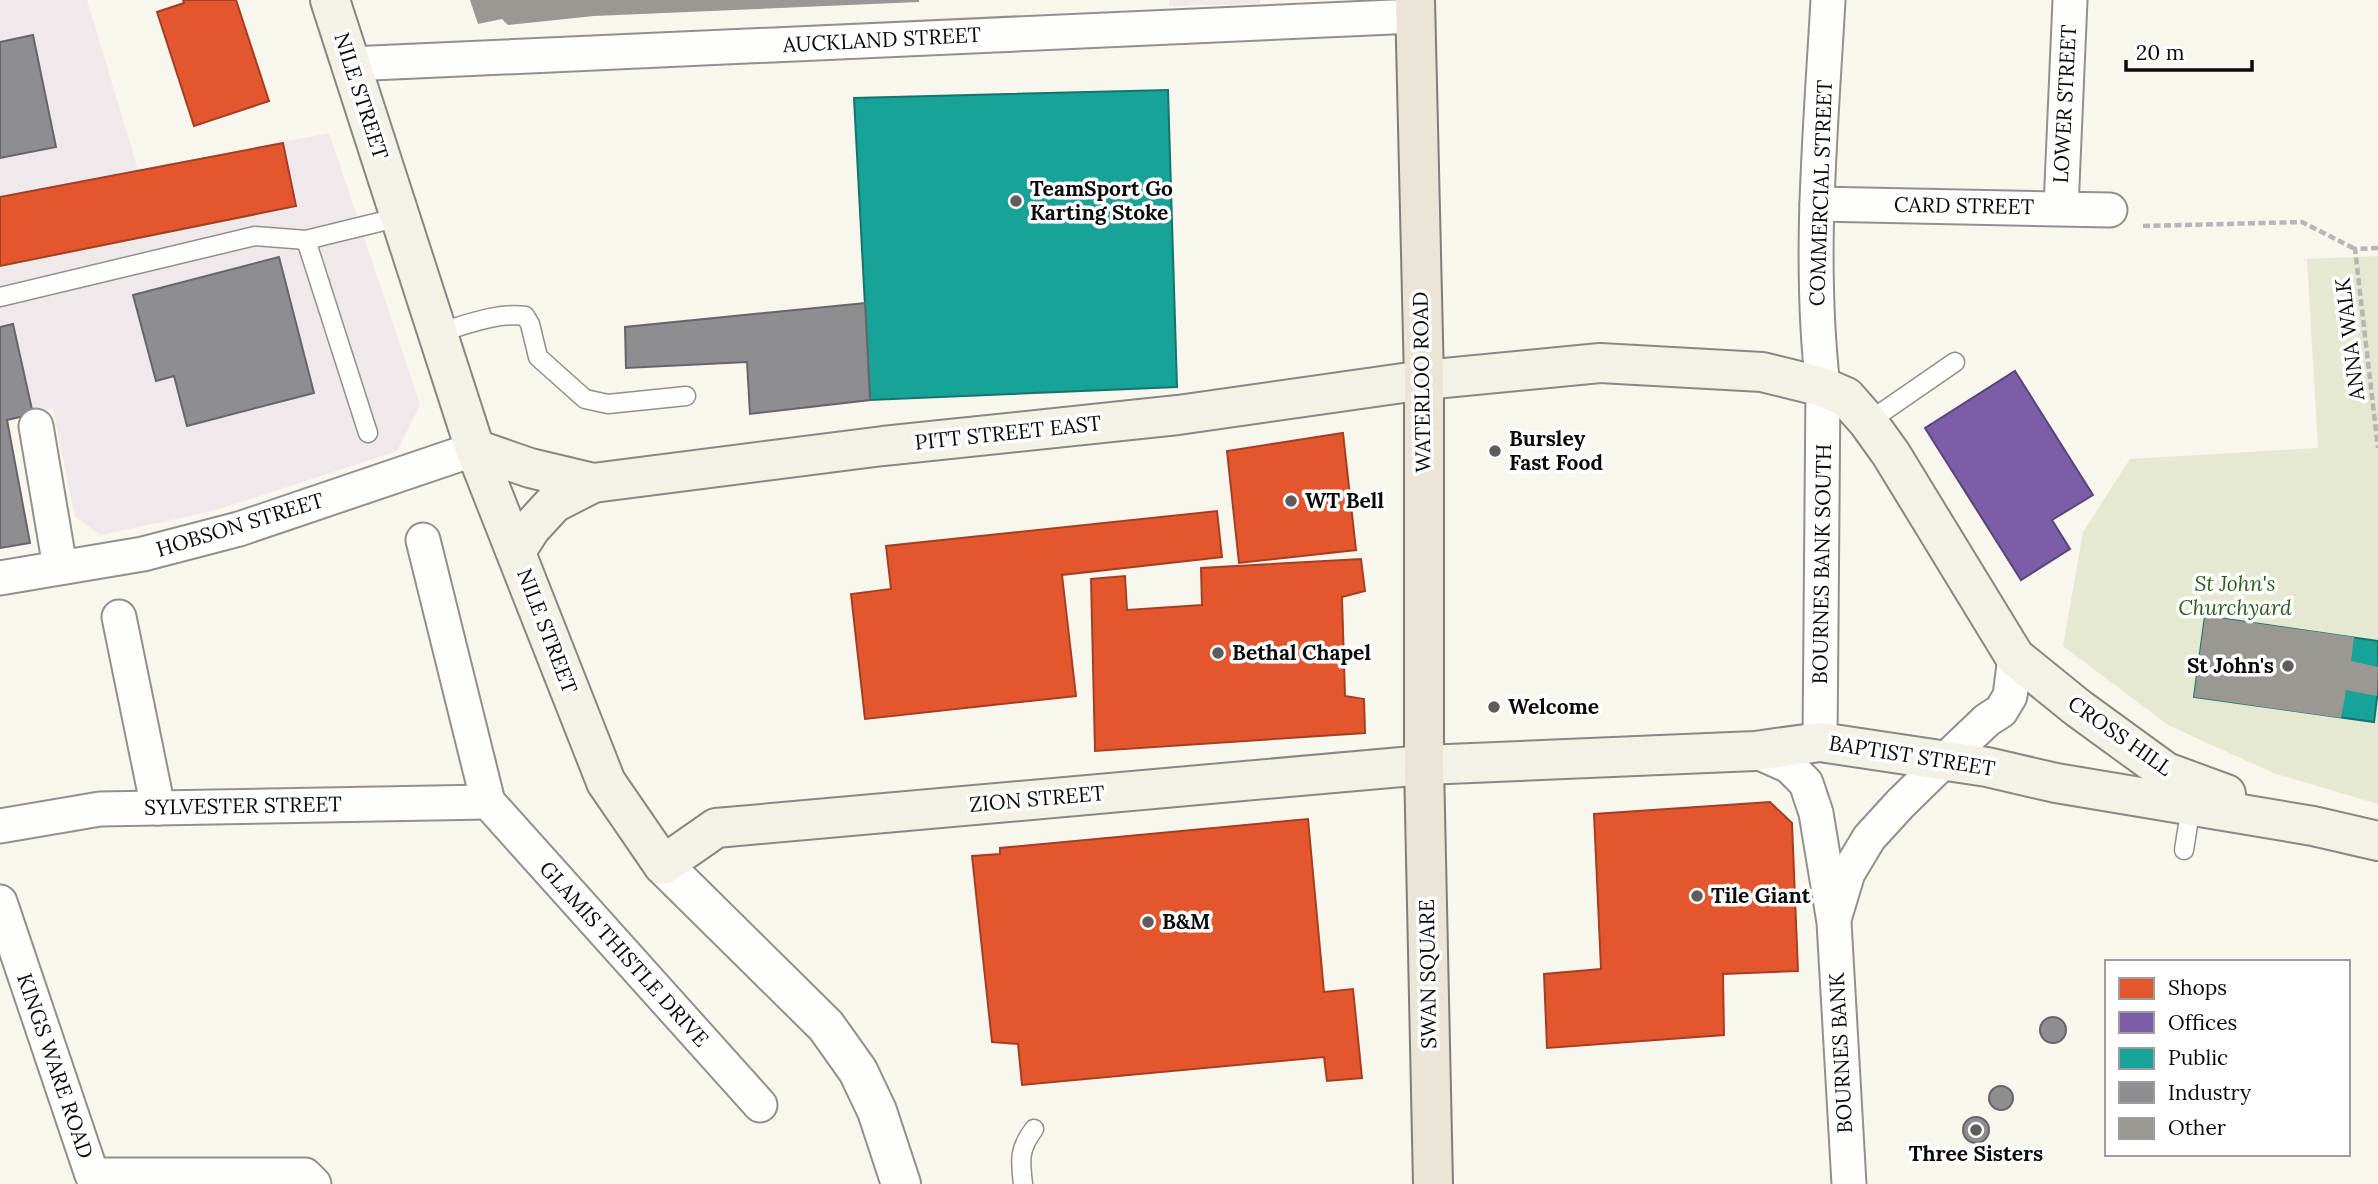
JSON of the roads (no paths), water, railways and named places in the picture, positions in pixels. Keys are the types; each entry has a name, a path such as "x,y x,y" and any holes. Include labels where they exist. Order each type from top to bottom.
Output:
{"main road":[{"name":"NILE STREET","path":"330,0 475,449 606,782 663,866"},
{"name":"WATERLOO ROAD","path":"1415,8 1424,380 1424,765"},
{"name":"PITT STREET EAST","path":"516,551 531,528 554,503 593,483 883,446 1178,415 1424,380 1600,363 1762,372 1824,387"},
{"name":"CROSS HILL","path":"1824,387 1846,397 1891,454 2015,657 2078,708 2166,772 2313,826"},
{"name":"PITT STREET EAST","path":"475,449 530,468 593,483"},
{"name":"BAPTIST STREET","path":"1424,765 1755,751 1820,741 1945,760 2056,783 2313,826"},
{"name":"ZION STREET","path":"663,866 716,828 1424,765"},
{"name":"SWAN SQUARE","path":"1424,765 1433,1184"},
{"path":"2313,826 2378,841"}],"street":[{"name":"COMMERCIAL STREET","path":"1824,387 1817,334 1817,204 1828,0"},
{"name":"LOWER STREET","path":"2061,208 2070,0"},
{"name":"AUCKLAND STREET","path":"350,64 1415,8"},
{"name":"CARD STREET","path":"1817,204 2110,210"},
{"name":"BOURNES BANK SOUTH","path":"1820,741 1824,387"},
{"path":"36,426 60,567"},
{"name":"HOBSON STREET","path":"0,578 143,554 239,529 475,449"},
{"path":"423,540 488,802"},
{"path":"119,617 158,808"},
{"path":"1945,760 1987,720 2001,711 2010,696 2015,657"},
{"name":"BOURNES BANK","path":"1755,751 1789,766 1807,783 1815,813 1833,922 1849,1184"},
{"name":"BOURNES BANK","path":"1833,922 1848,873 1869,838 1945,760"},
{"name":"SYLVESTER STREET","path":"0,826 100,808 488,802"},
{"name":"GLAMIS THISTLE DRIVE","path":"488,802 760,1105"},
{"name":"NILE STREET","path":"663,866 826,1026 858,1070 877,1111 901,1184"},
{"name":"KINGS WARE ROAD","path":"0,902 92,1175 305,1175 314,1184"}],"lane":[{"path":"0,297 255,236 306,240 400,217"},
{"path":"306,240 369,433"},
{"path":"438,333 474,322 516,315 526,316 538,357 585,399 608,404 686,396"},
{"path":"1868,422 1955,362"},
{"path":"2184,850 2191,806"},
{"path":"1023,1184 1020,1163 1023,1145 1034,1129"}],"place":[{"name":"TeamSport Go Karting Stoke","path":"1016,201"},
{"name":"Bursley Fast Food","path":"1495,451"},
{"name":"WT Bell","path":"1291,501"},
{"name":"Bethal Chapel","path":"1218,653"},
{"name":"St John's","path":"2288,666"},
{"name":"Welcome","path":"1494,707"},
{"name":"Tile Giant","path":"1697,896"},
{"name":"B&M","path":"1148,922"},
{"name":"Three Sisters","path":"1976,1130"}],"park label":[{"name":"St John's Churchyard","path":"2235,596"}]}
